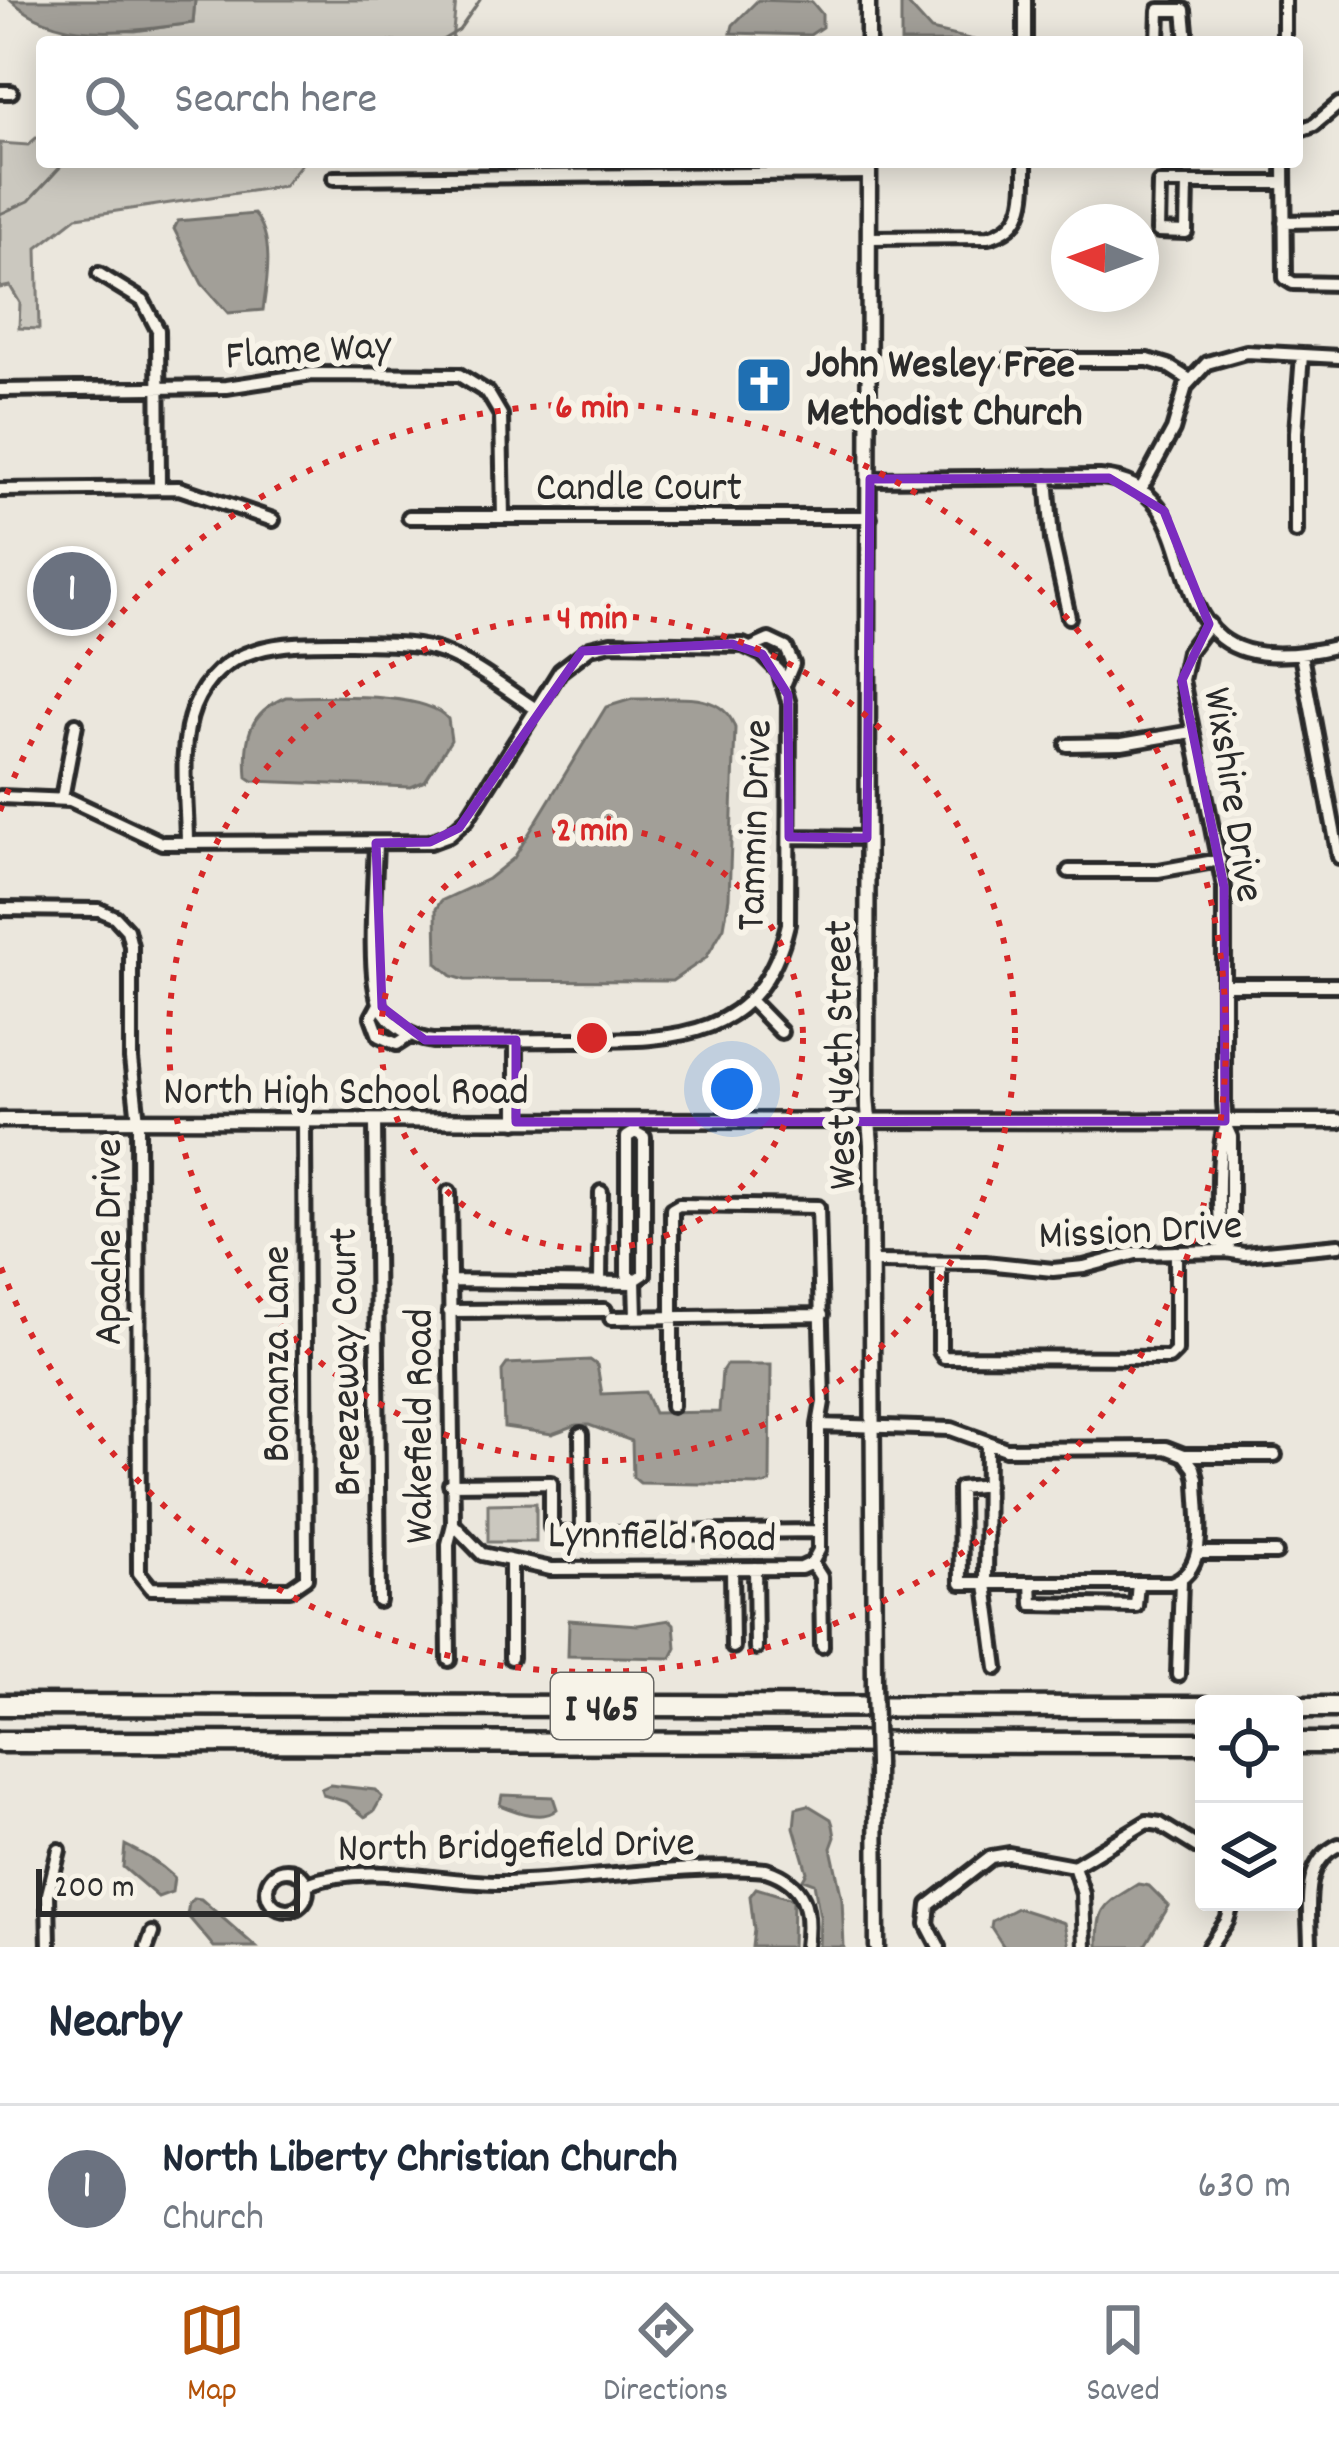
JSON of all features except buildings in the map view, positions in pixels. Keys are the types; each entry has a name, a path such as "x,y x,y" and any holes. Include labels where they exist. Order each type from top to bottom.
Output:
{"highway":[{"name":"I 465","path":"0,1705 1195,1706"},
{"path":"1303,1707 1339,1707"},
{"name":"I 465","path":"0,1742 1195,1743"},
{"path":"1303,1743 1339,1743"}],"street":[{"path":"868,0 868,36"},
{"path":"1024,0 1025,36"},
{"path":"1284,0 1284,36"},
{"path":"1158,36 1159,10 1185,10 1187,36"},
{"path":"1303,129 1339,104"},
{"path":"334,178 868,168"},
{"name":"West 46th Street","path":"868,168 867,838 877,1947"},
{"path":"870,238 988,237 1012,226 1025,199 1025,168"},
{"path":"1284,168 1284,274 1287,280 1339,284"},
{"path":"1187,183 1187,231 1159,232 1158,185 1187,183 1284,183"},
{"path":"1284,222 1339,221"},
{"path":"99,274 131,291 151,311 159,338 159,487"},
{"path":"1141,488 1173,430 1190,380 1208,363 1234,352 1339,357"},
{"path":"1296,532 1302,355"},
{"path":"1008,360 1148,360 1190,380"},
{"name":"Flame Way","path":"0,390 236,386 311,374 464,376 488,392 501,415 503,517"},
{"path":"1047,477 1052,541 1069,617"},
{"path":"870,479 1109,478 1141,488 1160,506 1173,529 1187,588 1209,624 1224,638 1273,656 1339,646"},
{"path":"0,490 159,487 195,491 273,520"},
{"name":"Candle Court","path":"409,517 870,517"},
{"name":"Wixshire Drive","path":"1209,624 1194,641 1183,668 1220,860 1225,911 1225,1123 1231,1137 1232,1241 1226,1251"},
{"path":"0,797 62,798 151,840 430,842 452,833 466,819 565,664 598,645 732,644 769,659 785,682 793,669 786,648 767,640 751,648"},
{"path":"187,843 188,730 196,701 218,671 242,655 281,643 407,644 452,656 536,710"},
{"path":"1301,655 1339,857"},
{"name":"Tammin Drive","path":"379,1004 372,1015 374,1027 379,1036 393,1043 412,1036 433,1041 653,1040 700,1031 749,999 770,972 785,935 789,704 785,682"},
{"path":"62,798 76,724"},
{"path":"1067,745 1122,743 1192,732"},
{"path":"789,837 867,838"},
{"path":"376,843 375,984 379,1004 412,1036"},
{"path":"1070,871 1150,872 1220,860"},
{"name":"Apache Drive","path":"0,909 106,912 122,923 131,942 131,1059 138,1120 139,1573 143,1582 159,1589 290,1589 302,1584"},
{"path":"1225,985 1339,985"},
{"path":"749,999 781,1031"},
{"path":"516,1040 517,1122"},
{"name":"North High School Road","path":"0,1120 635,1126 1339,1121"},
{"name":"Bonanza Lane","path":"302,1584 307,1576 304,1122"},
{"name":"Breezeway Court","path":"375,1122 379,1601"},
{"path":"449,1281 635,1281 644,1274 644,1137 635,1126 627,1137 627,1275 635,1281"},
{"name":"Wakefield Road","path":"449,1192 449,1660"},
{"path":"600,1282 601,1192"},
{"path":"627,1204 644,1204"},
{"path":"672,1406 672,1209 679,1205 818,1207 823,1402 820,1550 812,1563 821,1577 822,1646"},
{"name":"Mission Drive","path":"872,1262 1052,1270 1136,1253 1244,1254 1339,1245"},
{"path":"940,1263 940,1351 945,1358 1169,1358 1175,1351 1175,1252"},
{"path":"635,1281 636,1317"},
{"path":"573,1310 574,1282"},
{"path":"449,1311 573,1310 636,1317 822,1315"},
{"path":"819,1425 952,1429 1006,1449 1168,1448 1184,1455 1275,1455"},
{"path":"581,1434 582,1533"},
{"path":"988,1442 986,1584 997,1668"},
{"path":"987,1485 960,1488 961,1583 1181,1580 1194,1567 1198,1553 1197,1479 1184,1455"},
{"path":"450,1484 551,1483 552,1532 819,1531"},
{"name":"Lynnfield Road","path":"452,1524 481,1554 551,1569 801,1568 812,1563"},
{"path":"1198,1553 1276,1553"},
{"path":"511,1561 511,1658"},
{"path":"733,1568 733,1647"},
{"path":"755,1568 756,1648"},
{"path":"1178,1675 1181,1580"},
{"path":"1031,1583 1032,1604 1136,1606 1138,1583"},
{"path":"939,1947 927,1924 929,1905 992,1857 1009,1854 1074,1866 1150,1822 1195,1846"},
{"path":"1310,1947 1311,1876 1323,1854 1339,1845"},
{"path":"49,1947 48,1894 59,1850"},
{"path":"1074,1866 1085,1906 1085,1947"},
{"name":"North Bridgefield Drive","path":"307,1884 332,1875 507,1883 759,1869 782,1875 796,1885 809,1910 806,1947"},
{"path":"1209,1947 1230,1911"},
{"path":"147,1947 152,1933"}],"highlighted area":[{"path":"1109,478 1164,511 1209,624 1182,680 1224,887 1225,1121 516,1122 516,1040 425,1040 382,1007 376,843 430,842 459,828 582,651 732,644 762,654 788,695 789,837 867,838 870,479"}],"shaded area":[{"path":"11,0 195,0 193,23 98,31 51,24"},
{"path":"195,0 456,0 453,36 65,36 65,29 135,31 193,23"},
{"path":"758,0 812,2 822,14 822,27 810,35 731,33"},
{"path":"906,2 931,30 956,36 901,36 901,5"},
{"path":"36,138 36,168 298,168 284,186 77,217 37,248 39,329 19,328 20,303 10,286 0,288 0,143 28,145"},
{"path":"254,214 267,247 263,310 228,313 202,284 174,229 178,221"},
{"path":"286,697 372,697 418,703 448,719 451,740 425,781 411,787 253,781 247,777 246,763 251,728 263,710"},
{"path":"632,699 706,701 728,715 735,728 729,898 724,927 706,958 672,981 465,980 452,976 437,963 436,909 441,901 488,879 514,858 606,707"},
{"path":"590,1360 597,1365 602,1394 645,1392 654,1413 719,1412 726,1365 771,1365 770,1482 640,1483 633,1477 632,1441 589,1425 552,1434 504,1427 502,1371 507,1364"},
{"path":"536,1503 536,1542 488,1542 488,1504"},
{"path":"569,1620 638,1625 670,1620 676,1648 671,1658 568,1656"},
{"path":"330,1785 375,1790 382,1797 365,1817 347,1802 323,1795 321,1789"},
{"path":"502,1795 553,1797 557,1809 545,1815 522,1813 500,1805"},
{"path":"808,1805 833,1825 831,1848 842,1899 844,1947 819,1947 814,1883 803,1879 807,1872 794,1827 796,1808"},
{"path":"125,1845 174,1877 172,1892 158,1897 123,1867"},
{"path":"1138,1884 1149,1886 1169,1906 1144,1947 1098,1947 1101,1914"},
{"path":"756,1888 793,1899 792,1947 752,1947 750,1896"},
{"path":"194,1898 256,1947 214,1947 187,1915"},
{"path":"1017,1908 1064,1923 1069,1947 1004,1947 992,1921"}],"waterway":[{"path":"449,36 459,30 480,0"},
{"path":"0,214 29,201 59,168"}],"place":[{"name":"John Wesley Free Methodist Church","path":"764,385"},
{"name":"North Liberty Christian Church","path":"72,591"}]}
